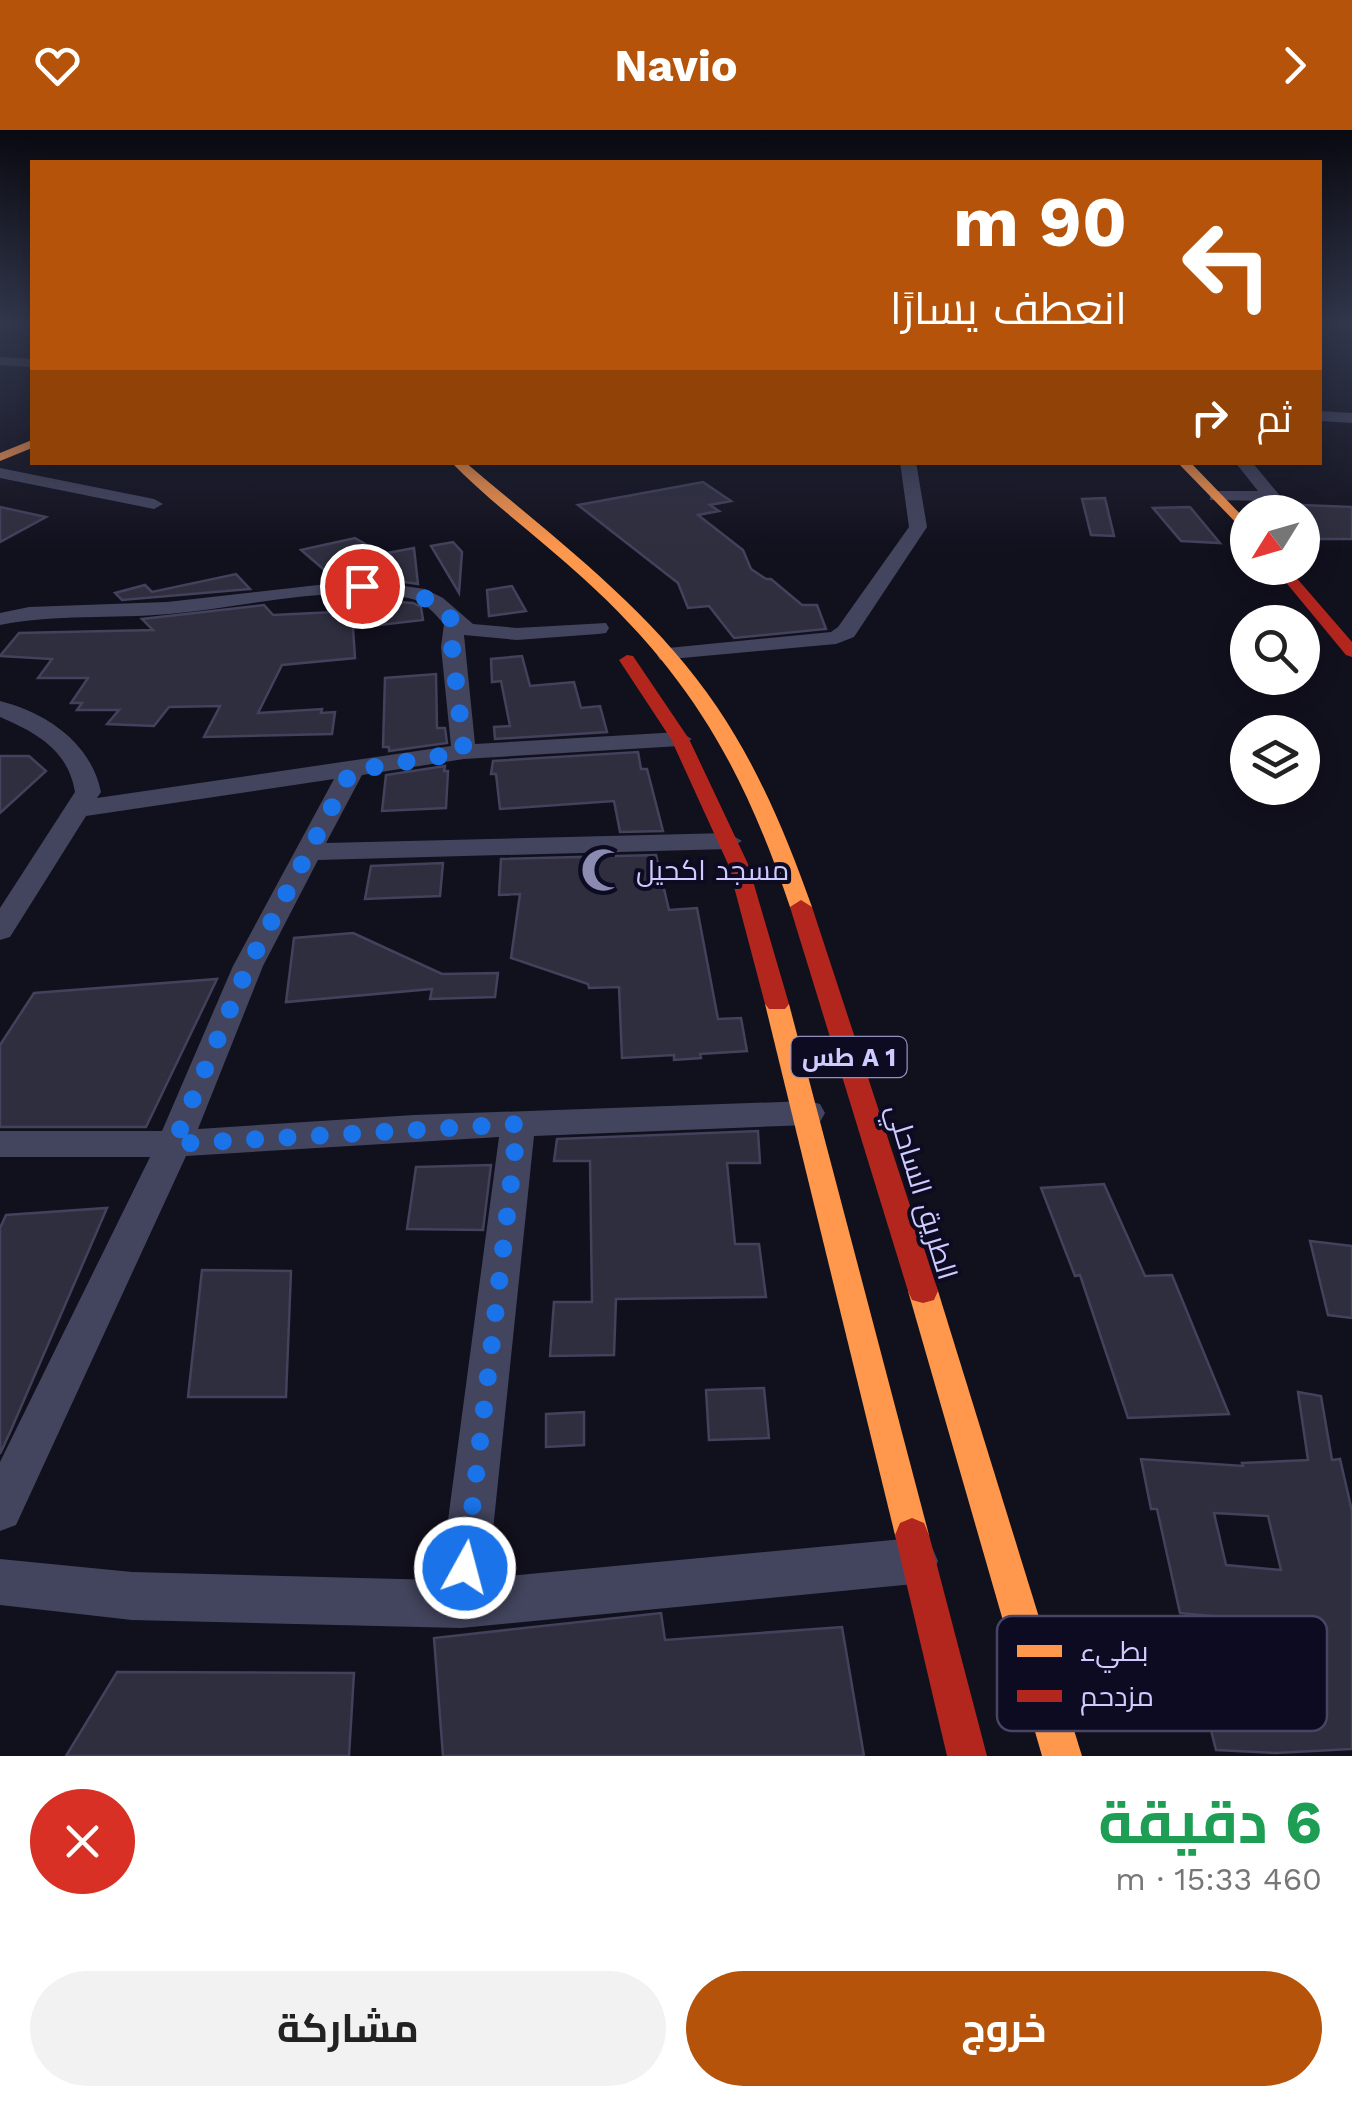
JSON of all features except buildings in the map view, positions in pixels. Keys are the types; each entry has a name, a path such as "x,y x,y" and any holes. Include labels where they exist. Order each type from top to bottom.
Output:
{"main road":[{"path":"0,447 30,435"},
{"path":"0,459 30,445"},
{"path":"1186,465 1230,511"},
{"name":"الطريق الساحلي","path":"450,476 668,655 707,706 741,763 785,861 888,1180 1020,1616"},
{"path":"1295,585 1352,652"},
{"name":"طس A 1","path":"569,600 598,628 661,706 728,841 808,1113 966,1756"},
{"name":"الطريق الساحلي","path":"1054,1731 1062,1756"}],"street":[{"path":"1322,416 1352,418"},
{"path":"668,655 818,642 846,632 918,527 908,465"},
{"path":"1216,496 1272,497 1245,465"},
{"path":"0,473 154,504"},
{"path":"0,619 28,614 167,608 362,586 418,593 436,602 455,624 493,634 598,628"},
{"path":"455,624 452,647 464,752"},
{"path":"0,708 63,739 87,775 88,792 0,931"},
{"path":"78,809 464,752 680,738"},
{"path":"0,1510 174,1144 248,966 351,771"},
{"path":"305,852 728,841"},
{"path":"0,1144 174,1144 518,1124 808,1113"},
{"path":"461,1604 518,1124"},
{"path":"0,1582 132,1596 461,1604 917,1560"}],"traffic: slow":[{"path":"0,457 30,445"},
{"path":"460,465 591,577 654,638 682,672 723,730 749,779 801,907"},
{"path":"1186,465 1230,512"},
{"path":"777,1004 912,1535"},
{"path":"923,1291 1020,1616"},
{"path":"1055,1731 1062,1756"}],"traffic: jam":[{"path":"1295,585 1352,652"},
{"path":"627,660 680,739 738,864 777,1004"},
{"path":"801,907 923,1291"},
{"path":"912,1535 967,1756"}],"place":[{"name":"مسجد اكحيل","path":"603,870"}],"route":[{"path":"362,586 418,593 436,602 455,624 452,647 464,752 351,771 248,966 174,1144 518,1124 465,1568"}]}
